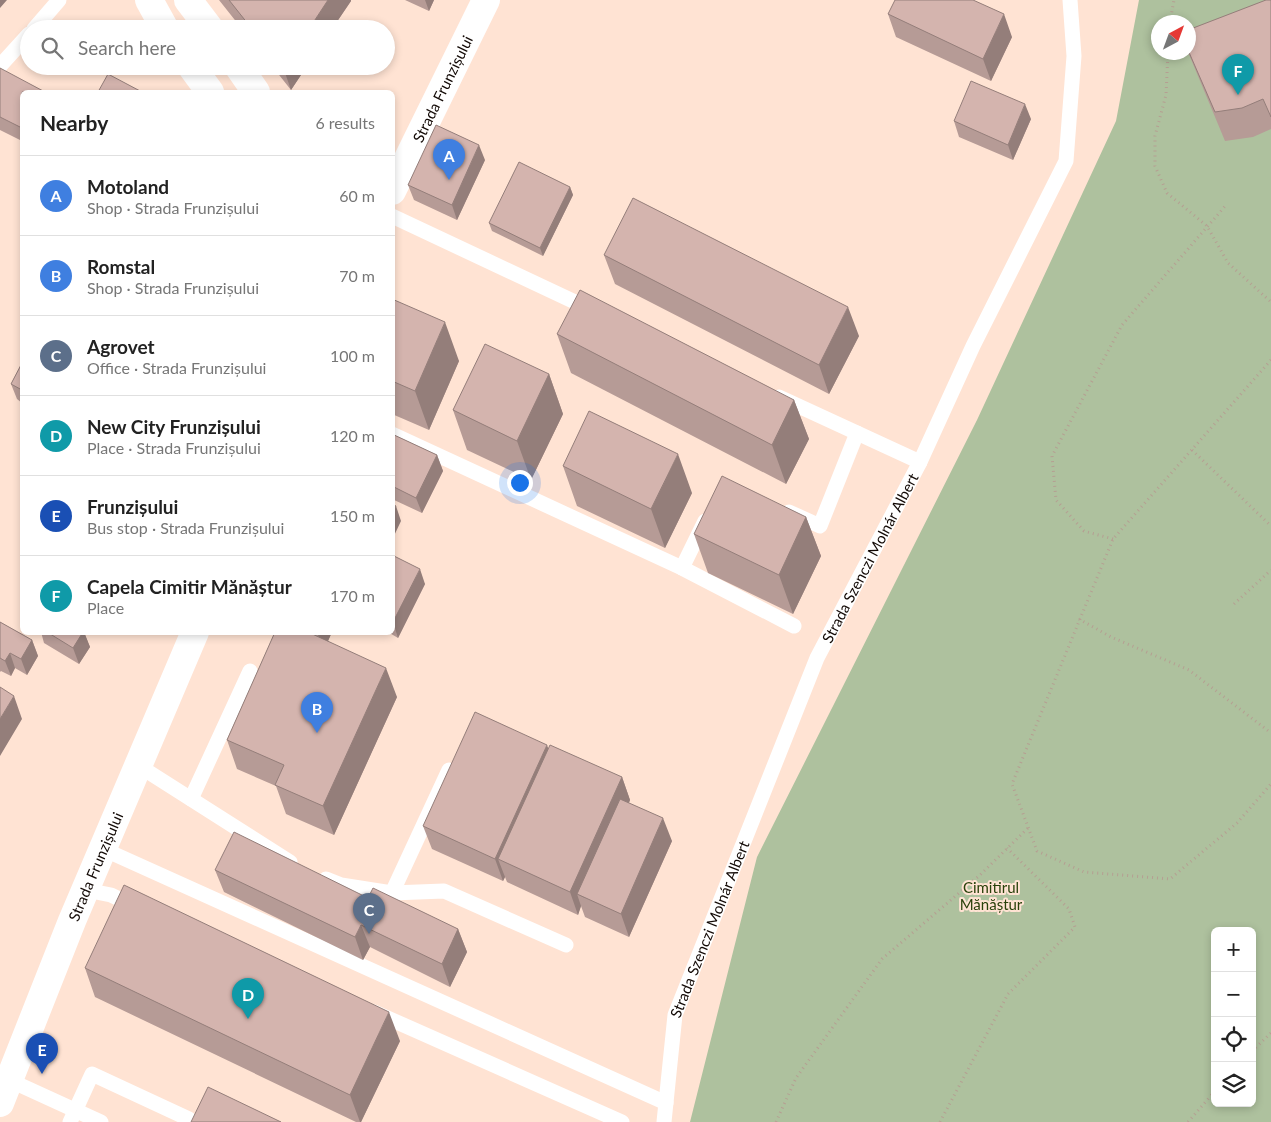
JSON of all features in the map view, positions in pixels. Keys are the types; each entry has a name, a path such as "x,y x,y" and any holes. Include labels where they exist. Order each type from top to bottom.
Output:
{"main road":[{"path":"149,0 160,20"},
{"path":"188,0 203,20"},
{"name":"Strada Frunzișului","path":"395,179 486,0"},
{"path":"198,75 209,90"},
{"name":"Strada Frunzișului","path":"5,1091 86,890 194,635"}],"lane":[{"path":"42,20 59,0"},
{"name":"Strada Szenczi Molnár Albert","path":"664,1122 675,1015 817,658 920,462 973,346 1066,161 1074,56 1070,0"},
{"path":"0,66 20,44"},
{"path":"395,217 608,317"},
{"path":"768,392 920,462"},
{"path":"777,507 820,526 857,433"},
{"path":"395,435 682,568 794,626"},
{"path":"682,568 709,511"},
{"path":"191,799 250,671"},
{"path":"392,893 452,764"},
{"path":"139,766 310,872 341,885 392,893 444,891 566,945"},
{"path":"103,849 666,1103"},
{"path":"86,890 110,895 147,912"},
{"path":"357,1005 622,1122"},
{"path":"73,1116 92,1074 189,1119"},
{"path":"5,1091 73,1116 101,1122"}],"path":[{"path":"1171,15 1174,0"},
{"path":"1168,60 1166,95 1154,136 1155,166 1166,192 1207,226 1228,263 1271,302"},
{"path":"1113,539 1084,531 1056,500 1052,456 1122,325 1227,204"},
{"path":"1271,360 1113,539 1012,784 1037,851 1084,872 1170,879 1238,823 1271,784"},
{"path":"1192,450 1271,526"},
{"path":"1234,604 1271,570"},
{"path":"1079,619 1111,637 1189,670 1271,734"},
{"path":"776,1122 796,1078 882,959 980,875 1028,828"},
{"path":"940,1122 1008,994 1075,927 1069,910 1007,848"},
{"path":"1256,1047 1271,1033"},
{"path":"1188,1122 1211,1096"}],"green space":[{"name":"Cimitirul Mănăștur","path":"1139,0 1271,0 1271,1122 690,1122 757,857 977,420 1116,121"}],"building":[{"path":"229,0 328,0 315,20 245,20"},
{"path":"895,0 973,0 1004,14 983,59 888,14"},
{"path":"1266,0 1271,0 1271,117 1263,99 1242,108 1215,112 1192,60 1196,60 1196,27"},
{"path":"0,68 41,90 20,90 20,127 0,117"},
{"path":"107,75 110,75 138,90 99,90"},
{"path":"971,81 1025,104 1008,145 954,121"},
{"path":"436,125 479,145 452,205 408,185"},
{"path":"519,162 570,187 540,248 489,223"},
{"path":"633,198 848,307 819,365 604,255"},
{"path":"580,290 794,400 772,445 557,334"},
{"path":"395,300 445,322 415,391 395,382"},
{"path":"485,344 549,374 517,441 453,410"},
{"path":"20,367 20,389 11,384"},
{"path":"589,411 678,454 651,509 563,466"},
{"path":"395,435 437,455 416,498 395,488"},
{"path":"722,476 806,517 779,575 694,534"},
{"path":"395,556 420,569 395,618"},
{"path":"0,622 20,635 32,640 21,659 10,653 5,661 0,658"},
{"path":"52,635 81,635 73,648"},
{"path":"274,635 314,635 386,668 323,806 275,785 284,765 227,740"},
{"path":"0,687 14,696 0,719"},
{"path":"475,712 547,745 495,859 423,826"},
{"path":"550,745 622,777 570,892 498,859"},
{"path":"620,799 663,818 621,914 577,894"},
{"path":"234,832 368,898 373,888 458,929 442,964 361,925 355,937 215,870"},
{"path":"124,885 389,1012 350,1095 85,968"},
{"path":"208,1087 281,1122 191,1122"}],"place":[{"name":"Capela Cimitir Mănăștur","path":"1238,95"},
{"name":"Motoland","path":"449,180"},
{"name":"Romstal","path":"317,733"},
{"name":"Agrovet","path":"369,934"},
{"name":"New City Frunzișului","path":"248,1019"},
{"name":"Frunzișului","path":"42,1074"}]}
